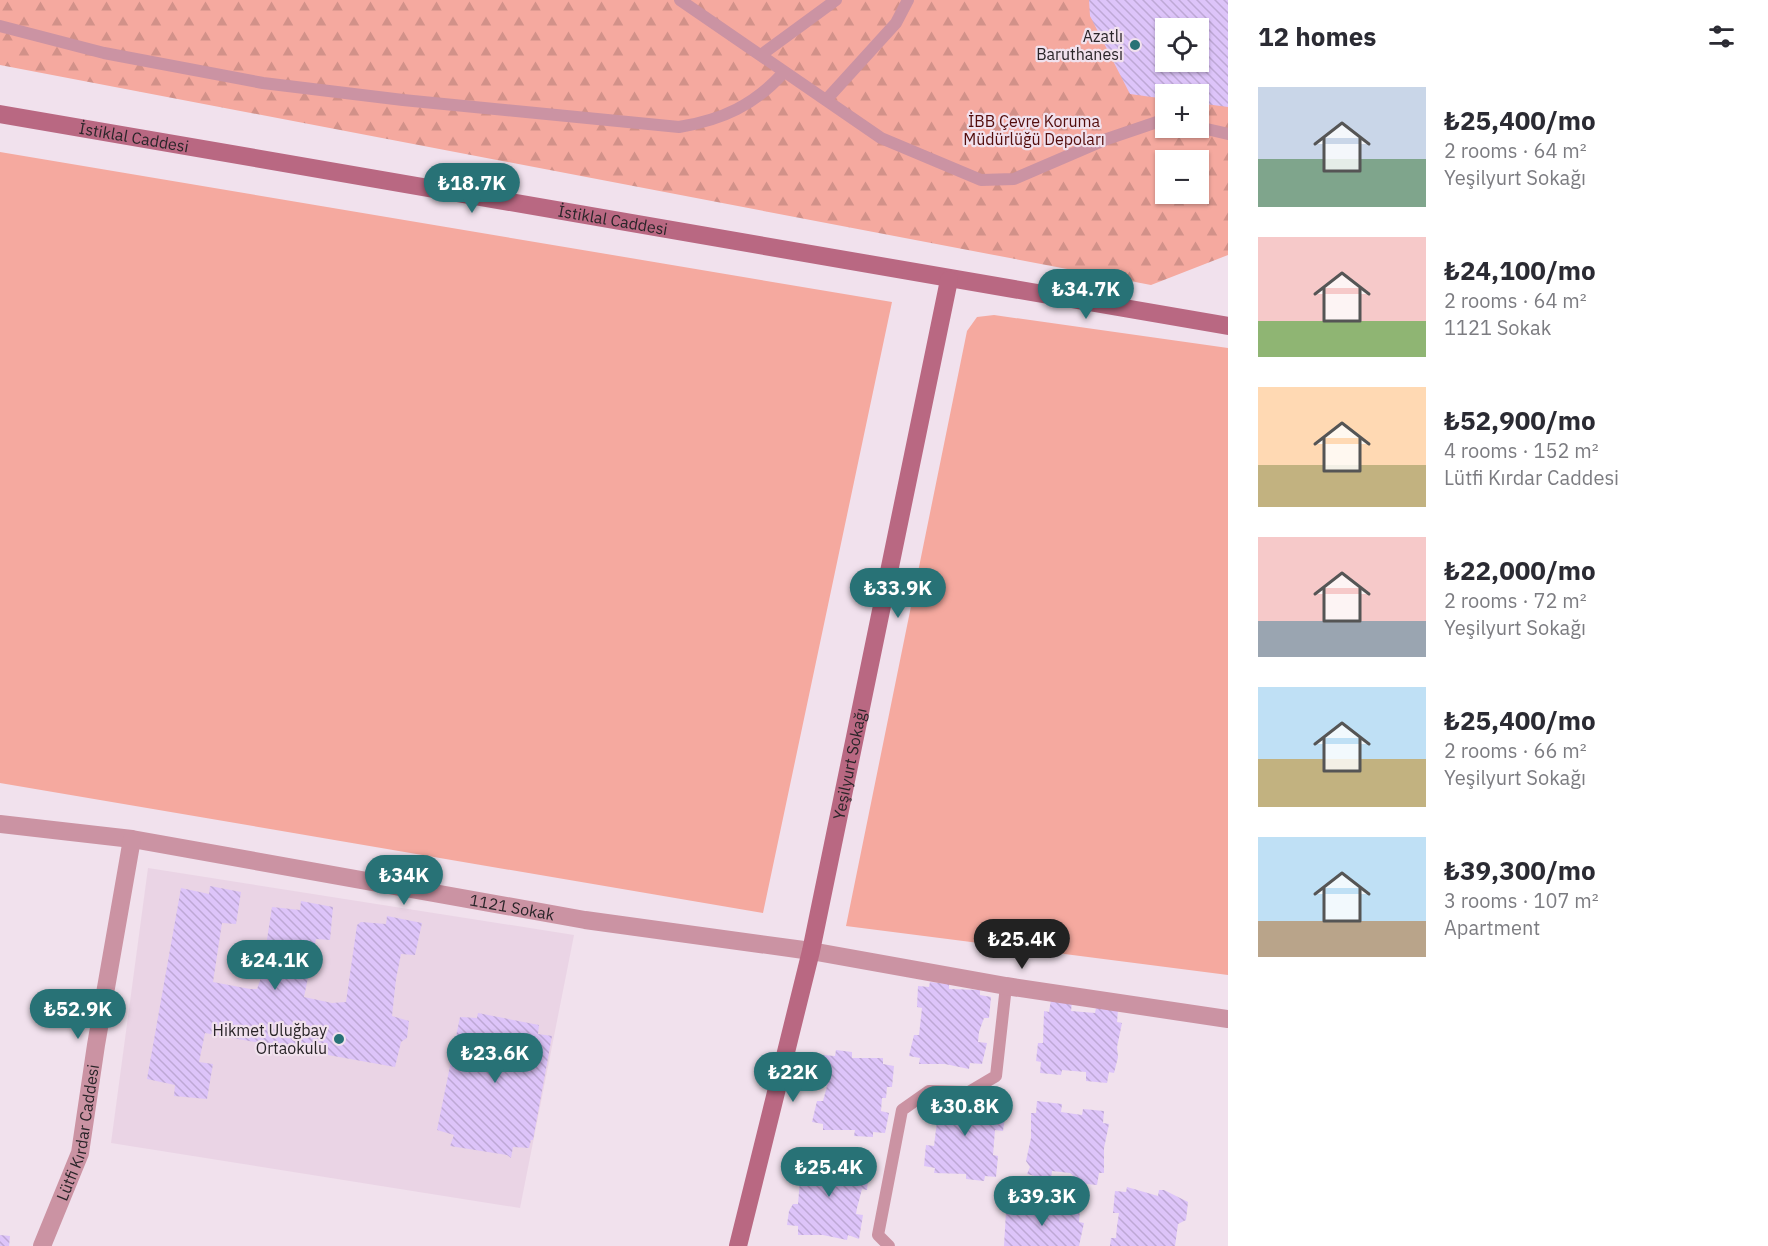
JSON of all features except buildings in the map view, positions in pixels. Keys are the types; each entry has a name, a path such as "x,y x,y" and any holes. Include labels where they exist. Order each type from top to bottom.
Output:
{"main road":[{"name":"İstiklal Caddesi","path":"0,114 949,280 1228,326"},
{"name":"Yeşilyurt Sokağı","path":"738,1246 811,951 949,280"}],"street":[{"name":"1121 Sokak","path":"0,824 21,824 132,839 585,920 811,951 1006,986 1228,1018"},
{"name":"Lütfi Kırdar Caddesi","path":"42,1246 80,1153 96,1045 132,839"}],"lane":[{"path":"680,0 881,138 981,180 1014,179 1107,139 1155,123"},
{"path":"761,55 836,0"},
{"path":"826,100 896,23 908,0"},
{"path":"0,26 104,53 263,82 403,100 679,127 708,123 730,115 752,102 784,72"},
{"path":"1209,130 1228,134"},
{"path":"889,1246 878,1234 902,1110 929,1091 969,1092 996,1076 1006,986"}],"shaded area":[{"name":"Hikmet Uluğbay Ortaokulu","path":"148,868 574,935 520,1208 111,1143"}],"green space":[{"name":"İBB Çevre Koruma Müdürlüğü Depoları","path":"0,0 1228,0 1228,255 1151,285 0,65"},
{"path":"0,152 892,302 763,913 0,783"},
{"path":"994,315 1228,348 1228,975 846,926 967,331 977,317"}],"place":[{"name":"Azatlı Baruthanesi","path":"1135,45"},
{"name":"Hikmet Uluğbay Ortaokulu","path":"339,1039"}]}
